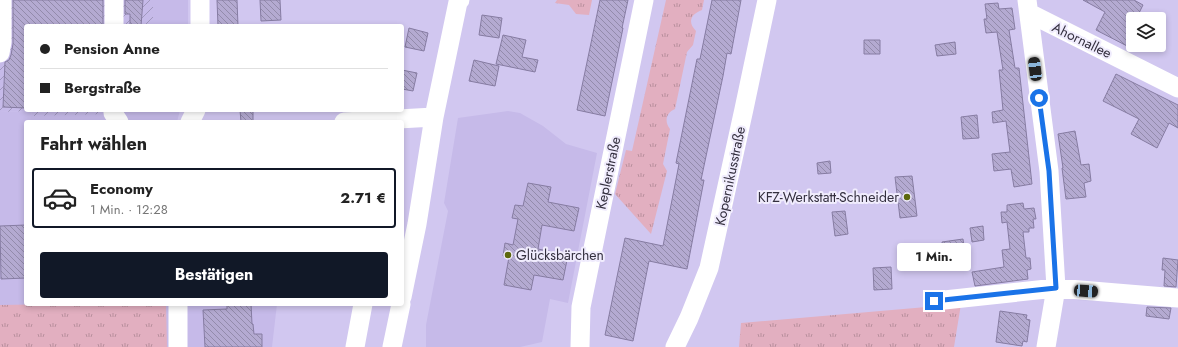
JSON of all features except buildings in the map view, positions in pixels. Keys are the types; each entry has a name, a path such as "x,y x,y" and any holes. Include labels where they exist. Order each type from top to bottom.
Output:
{"street":[{"path":"0,53 2,42 2,0"},
{"path":"114,0 114,24"},
{"path":"200,0 200,24"},
{"path":"404,279 410,225 458,2 460,0"},
{"name":"Keplerstraße","path":"580,347 581,307 644,0"},
{"name":"Kopernikusstraße","path":"675,347 689,318 709,268 743,117 767,0"},
{"path":"1028,7 1049,171 1056,288 1046,347"},
{"name":"Ahornallee","path":"1028,7 1178,88"},
{"path":"380,120 434,117"},
{"path":"934,301 1056,288 1178,298"},
{"path":"178,306 178,347"},
{"path":"355,347 363,306"},
{"path":"392,347 400,306"}],"shaded area":[{"path":"0,0 153,0 153,24 24,24 24,111 0,112"},
{"path":"153,0 188,0 188,24 153,24"},
{"name":"Glücksbärchen","path":"508,111 520,113 543,126 566,144 597,153 568,303 550,299 542,342 520,347 426,347 426,325 448,211 444,203 458,118"},
{"path":"0,112 31,112 32,116 82,112 180,112 178,120 24,120 24,306 277,306 272,347 0,347"},
{"path":"31,112 106,112 106,114 32,116"}],"green space":[{"path":"557,0 592,0 589,15 576,14 569,5 555,3"},
{"path":"666,0 704,0 702,10 693,16 691,21 693,28 696,31 693,45 687,52 675,109 668,115 667,118 667,123 670,129 663,164 667,171 651,234 615,194 626,150 632,151"},
{"path":"961,304 954,347 739,347 741,323"},
{"path":"0,305 166,306 167,347 0,347"}],"place":[{"name":"KFZ-Werkstatt-Schneider","path":"907,197"},
{"name":"Glücksbärchen","path":"508,255"}],"route":[{"path":"934,301 1056,288 1049,171 1039,98"}]}
